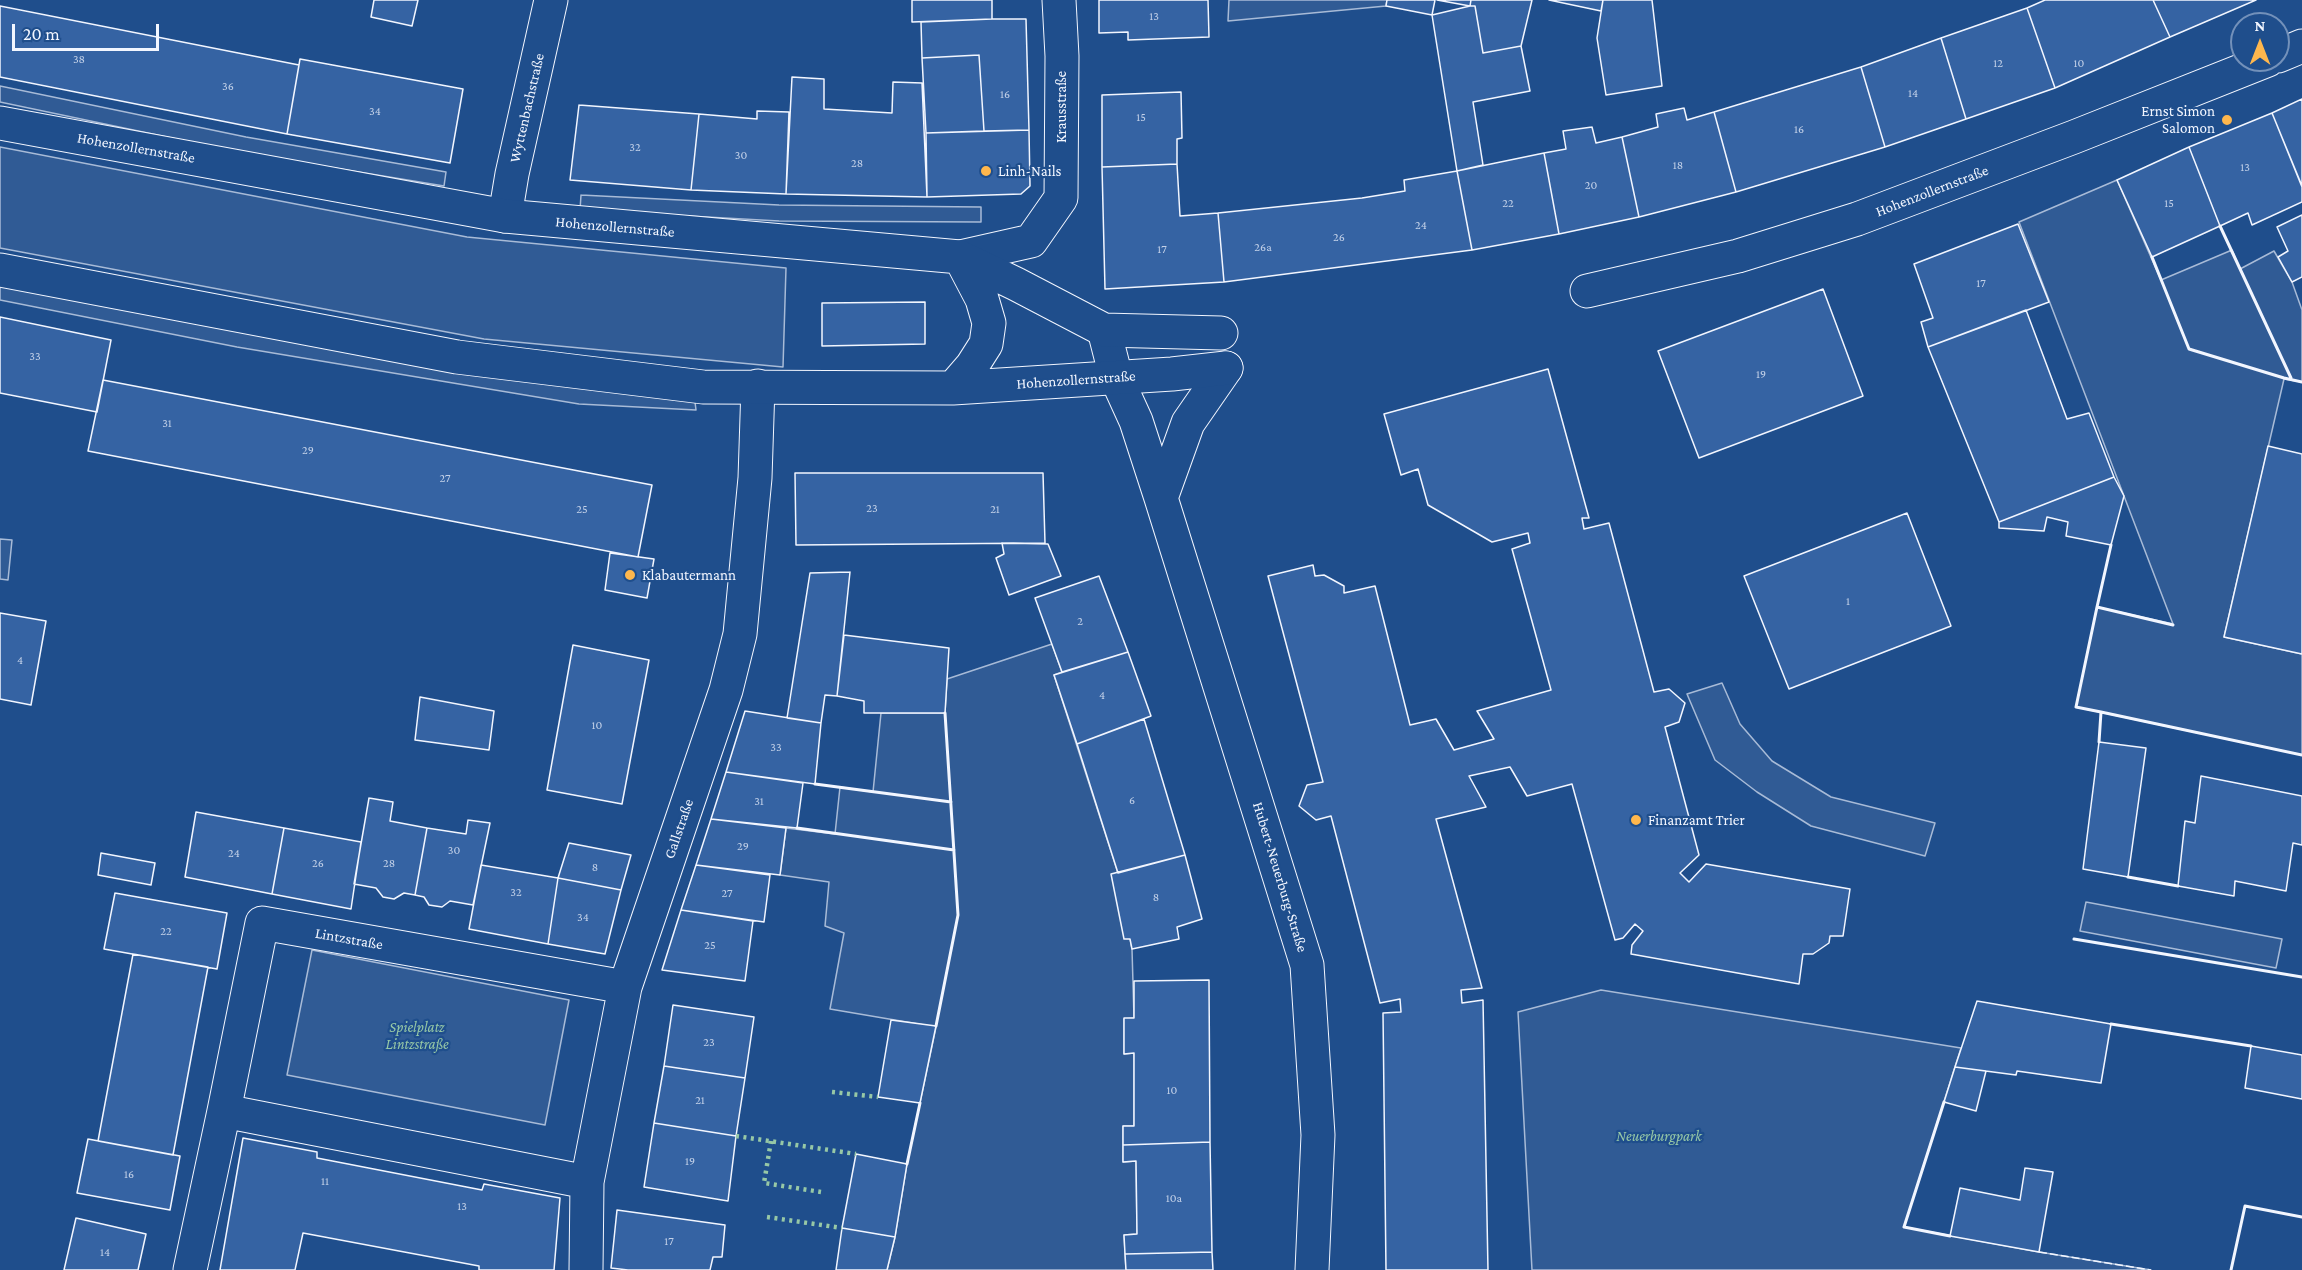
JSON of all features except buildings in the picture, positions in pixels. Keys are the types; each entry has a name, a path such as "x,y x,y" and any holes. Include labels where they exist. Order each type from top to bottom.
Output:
{"street":[{"name":"Wyttenbachstraße","path":"505,216 512,174 551,0"},
{"name":"Krausstraße","path":"960,257 1031,241 1061,198 1062,56 1059,0"},
{"name":"Hohenzollernstraße","path":"1587,291 1738,256 1857,219 2238,72"},
{"name":"Hohenzollernstraße","path":"0,123 505,216 960,257 1104,330 1221,333"},
{"path":"953,388 972,366 986,344 989,323 982,299 960,257"},
{"name":"Hohenzollernstraße","path":"0,270 456,357 703,387 953,388 1226,368 1188,423 1161,498"},
{"name":"Hubert-Neuerburg-Straße","path":"1104,330 1116,377 1136,421 1161,498 1307,965 1318,1135 1312,1270"},
{"name":"Gallstraße","path":"586,1270 587,1182 625,987 726,690 740,634 755,478 758,386"},
{"name":"Lintzstraße","path":"190,1270 262,923 625,987"},
{"path":"224,1111 587,1182"}],"shaded area":[{"path":"1229,0 1387,0 1386,6 1228,21"},
{"path":"0,86 246,137 446,172 444,186 243,153 0,102"},
{"path":"0,147 467,237 786,268 783,367 484,339 0,248"},
{"path":"2117,180 2161,280 2232,250 2240,269 2274,251 2292,282 2302,310 2302,382 2284,379 2224,637 2302,654 2302,755 2076,707 2097,607 2173,624 2019,222"},
{"path":"581,195 779,205 981,207 981,222 779,221 580,210"},
{"path":"0,282 694,394 696,410 579,404 237,347 0,300"},
{"path":"0,539 12,540 8,580 0,579"},
{"path":"1052,644 1062,672 1054,675 1118,873 1132,949 1134,1018 1124,1019 1124,1054 1134,1053 1134,1126 1123,1126 1123,1162 1136,1161 1137,1234 1124,1235 1126,1270 887,1270 936,1027 830,1009 844,933 825,926 829,882 780,875 786,828 835,834 840,787 873,792 881,713 945,713 947,679"},
{"path":"1722,683 1740,724 1772,761 1831,797 1935,823 1925,856 1811,826 1757,792 1715,760 1687,694"},
{"path":"2086,902 2282,939 2276,968 2080,931"},
{"name":"Spielplatz Lintzstraße","path":"312,950 569,1000 545,1125 287,1075"},
{"name":"Neuerburgpark","path":"1601,990 1961,1048 1904,1227 2151,1270 1532,1270 1518,1012"}],"hedge":[{"path":"832,1092 878,1097"},
{"path":"736,1136 856,1154"},
{"path":"771,1141 764,1183 821,1192"},
{"path":"767,1217 842,1228"}],"fence":[{"path":"2039,1252 2151,1270"}],"wall":[{"path":"2220,226 2291,378"},
{"path":"2152,257 2189,349 2302,382"},
{"path":"2097,607 2111,545"},
{"path":"2101,712 2076,707 2097,607 2173,625"},
{"path":"2099,742 2101,712 2302,755"},
{"path":"936,1026 958,915 945,713"},
{"path":"815,784 951,802"},
{"path":"797,828 954,850"},
{"path":"2128,877 2178,886"},
{"path":"2074,939 2302,977"},
{"path":"2111,1024 2251,1046"},
{"path":"1944,1102 1904,1227 1950,1236"},
{"path":"907,1164 920,1103"},
{"path":"2231,1270 2245,1206 2302,1217"}],"place":[{"name":"Ernst Simon Salomon","path":"2227,120"},
{"name":"Linh-Nails","path":"986,171"},
{"name":"Klabautermann","path":"630,575"},
{"name":"Finanzamt Trier","path":"1636,820"}]}
